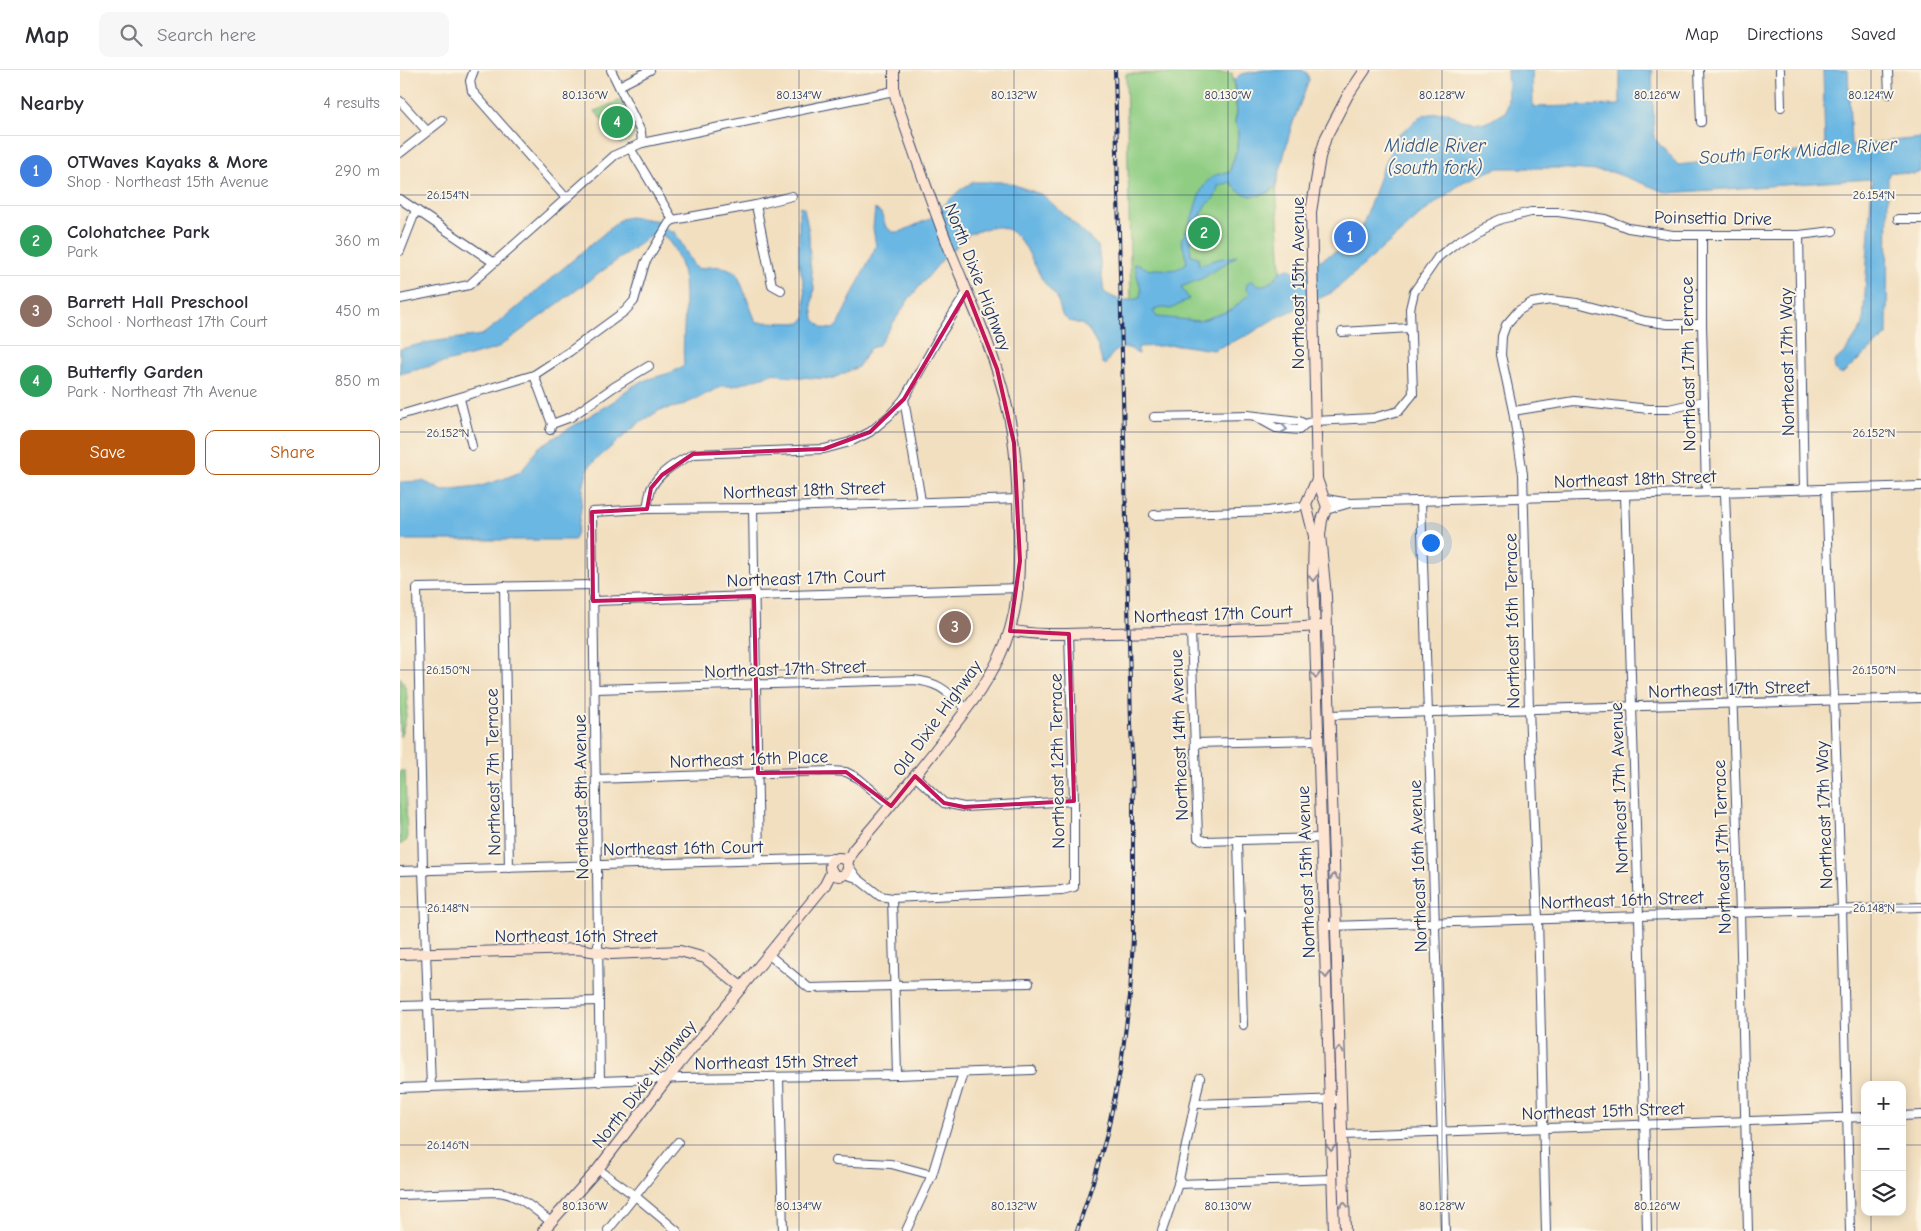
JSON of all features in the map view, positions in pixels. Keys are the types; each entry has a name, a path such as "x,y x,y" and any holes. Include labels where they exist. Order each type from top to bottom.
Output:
{"street":[{"path":"474,70 470,81 472,91 566,198"},
{"path":"611,70 641,132 642,143"},
{"path":"619,86 650,70"},
{"name":"North Dixie Highway","path":"894,70 896,101 934,210 997,370 1007,404 1014,443 1018,499"},
{"name":"Northeast 15th Avenue","path":"1345,1231 1327,626 1320,536 1325,505 1317,479 1310,422 1313,310 1311,212 1320,157 1326,137 1336,116 1365,70"},
{"path":"1700,70 1701,122"},
{"path":"1780,70 1781,107"},
{"path":"1888,70 1889,94"},
{"path":"400,298 469,284 615,155 630,148 642,143 894,92"},
{"path":"400,101 427,131"},
{"path":"400,153 442,120"},
{"path":"630,148 673,220"},
{"path":"400,415 534,375 625,310 634,301 645,263 669,223 673,220 756,205 792,196"},
{"path":"400,199 493,262"},
{"path":"756,205 772,284 781,290"},
{"path":"400,251 416,210"},
{"name":"Poinsettia Drive","path":"1154,417 1237,415 1256,417 1276,428 1299,430 1310,422 1374,418 1399,411 1413,394 1410,309 1414,292 1438,258 1457,242 1501,219 1531,212 1558,212 1605,219 1628,228 1656,234 1800,235 1833,231"},
{"path":"1898,219 1921,219"},
{"name":"Northeast 17th Terrace","path":"1702,235 1706,492"},
{"name":"Northeast 17th Way","path":"1800,235 1804,489"},
{"path":"646,509 651,488 662,474 693,454 824,449 850,442 870,432 889,416 904,399 967,292"},
{"name":"Northeast 16th Terrace","path":"1546,1231 1538,919 1528,709 1523,474 1501,355 1502,336 1506,325 1518,311 1532,303 1551,300 1576,303 1645,321 1667,324 1702,324"},
{"path":"1342,332 1410,328"},
{"path":"534,375 551,427 571,417 614,387 649,366"},
{"path":"460,398 472,446"},
{"path":"904,399 921,501"},
{"path":"1513,412 1575,401 1649,409 1669,409 1704,401"},
{"name":"Northeast 15th Avenue","path":"1309,498 1317,479"},
{"name":"Northeast 18th Street","path":"1325,505 1921,486"},
{"name":"Northeast 17th Way","path":"1826,489 1842,909 1850,1231"},
{"name":"Northeast 17th Terrace","path":"1725,492 1740,913 1748,1231"},
{"path":"1154,515 1305,510 1318,516 1325,505 1317,495 1309,498 1305,510"},
{"name":"Northeast 17th Avenue","path":"1625,495 1647,1231"},
{"name":"Northeast 18th Street","path":"592,512 1018,499"},
{"name":"Old Dixie Highway","path":"769,954 915,776 986,682 1000,657 1010,630 1019,588 1018,499"},
{"name":"Northeast 16th Avenue","path":"1421,501 1445,1231"},
{"path":"753,508 759,861"},
{"name":"Northeast 15th Avenue","path":"1305,510 1314,536 1318,740 1334,1231"},
{"name":"Northeast 8th Avenue","path":"592,512 600,1082"},
{"path":"431,1087 423,870 417,588 593,584"},
{"name":"Northeast 7th Terrace","path":"504,586 509,868"},
{"name":"Northeast 17th Court","path":"594,601 1019,588"},
{"name":"Northeast 17th Court","path":"1010,630 1031,634 1069,634 1327,626"},
{"name":"Northeast 14th Avenue","path":"1191,631 1198,838 1205,841 1238,840"},
{"name":"Northeast 12th Terrace","path":"892,898 1062,890 1074,887 1074,801 1069,634"},
{"name":"Northeast 17th Street","path":"595,688 928,681 938,685 966,709"},
{"name":"Northeast 17th Street","path":"1329,716 1921,698"},
{"path":"1195,743 1318,740"},
{"name":"Northeast 16th Place","path":"596,779 846,772 858,778 891,806"},
{"path":"915,776 944,804 964,807 1074,801"},
{"path":"1244,1025 1238,840 1321,838"},
{"name":"Northeast 16th Court","path":"400,871 818,860 840,866"},
{"path":"840,866 880,896 892,898 897,1075"},
{"name":"Northeast 16th Street","path":"1324,926 1921,907"},
{"name":"Northeast 16th Street","path":"400,954 578,949 611,954 680,951 705,958 741,987"},
{"path":"769,954 809,988 1029,982"},
{"name":"North Dixie Highway","path":"543,1231 598,1169 667,1079 769,954"},
{"path":"400,1006 599,1001"},
{"name":"Northeast 15th Street","path":"400,1088 1032,1070"},
{"path":"906,1231 932,1175 963,1073"},
{"path":"779,1078 783,1231"},
{"path":"1162,1231 1178,1184 1200,1078"},
{"path":"1196,1104 1341,1099"},
{"path":"1906,1116 1921,1115"},
{"name":"Northeast 15th Street","path":"1342,1135 1861,1117"},
{"path":"608,1230 678,1142"},
{"path":"835,1161 891,1164 932,1175"},
{"path":"598,1169 634,1195 677,1231"},
{"path":"1178,1184 1332,1179"},
{"path":"400,1195 510,1193 517,1196 550,1221"}],"highlighted area":[{"path":"967,292 997,369 1014,443 1020,561 1010,631 1069,634 1074,801 964,807 944,803 915,776 891,806 846,772 758,773 754,596 593,601 592,512 647,509 651,488 662,475 693,454 824,449 870,432 904,399"}],"green space":[{"path":"1232,73 1237,113 1235,122 1238,130 1237,149 1229,173 1250,196 1268,193 1276,186 1281,270 1276,278 1227,316 1198,329 1152,324 1131,304 1126,74"},
{"path":"621,100 636,132 630,140 620,144 595,111"},
{"path":"400,677 406,691 407,707 400,737"},
{"path":"400,771 405,771 407,840 400,845"}],"water":[{"name":"Middle River (south fork)","path":"1264,70 1302,70 1307,73 1309,80 1291,128 1276,186 1265,194 1252,196 1240,192 1231,182 1218,186 1211,202 1205,205 1190,245 1191,255 1198,257 1199,265 1237,256 1203,278 1181,287 1189,299 1171,309 1159,307 1153,311 1157,317 1199,321 1232,310 1250,293 1246,289 1247,284 1251,280 1260,285 1268,284 1281,270 1290,268 1296,274 1340,249 1363,225 1382,170 1398,135 1423,115 1446,112 1462,120 1486,123 1506,112 1508,99 1507,70 1532,70 1533,107 1620,105 1620,70 1652,70 1654,138 1678,165 1825,149 1823,70 1848,70 1851,145 1921,138 1921,172 1914,174 1890,172 1888,177 1887,335 1842,374 1838,373 1835,369 1834,362 1846,351 1863,325 1872,182 1869,179 1668,193 1612,172 1556,168 1498,168 1463,182 1420,215 1333,292 1272,320 1250,334 1213,350 1179,345 1138,347 1138,354 1131,349 1122,348 1112,355 1105,365 1088,329 1081,324 1069,321 1062,315 1057,297 1043,281 1026,248 1017,236 1001,227 991,227 969,234 942,260 909,299 878,346 870,348 858,367 831,379 783,376 775,373 734,386 723,386 681,406 660,410 638,424 590,465 584,483 579,521 574,540 400,540 400,482 423,481 443,491 478,487 518,473 524,468 539,447 614,401 635,385 670,373 684,365 685,293 683,275 678,258 670,243 657,231 496,349 400,374 400,349 430,342 482,335 621,219 630,217 661,221 661,225 671,232 675,232 694,266 700,269 714,266 723,267 737,273 756,322 801,323 806,317 804,284 799,264 799,212 800,206 804,208 809,233 810,264 814,288 812,306 814,319 823,328 833,329 838,324 876,246 873,228 875,209 881,213 886,227 893,232 900,232 929,219 961,189 973,182 1006,182 1043,195 1098,246 1104,292 1121,300 1140,298 1141,290 1134,264 1139,264 1149,270 1173,270 1187,262 1181,239 1187,230 1198,198 1209,180 1217,174 1229,173 1237,149 1238,130 1235,122 1237,113 1234,80 1241,74"}],"railway":[{"path":"1077,1231 1107,1134 1120,1072 1130,996 1133,937 1133,804 1115,70"}],"place":[{"name":"Butterfly Garden","path":"617,122"},
{"name":"Colohatchee Park","path":"1204,233"},
{"name":"OTWaves Kayaks & More","path":"1350,237"},
{"name":"Barrett Hall Preschool","path":"955,627"}],"water label":[{"name":"South Fork Middle River","path":"1798,150"}]}
